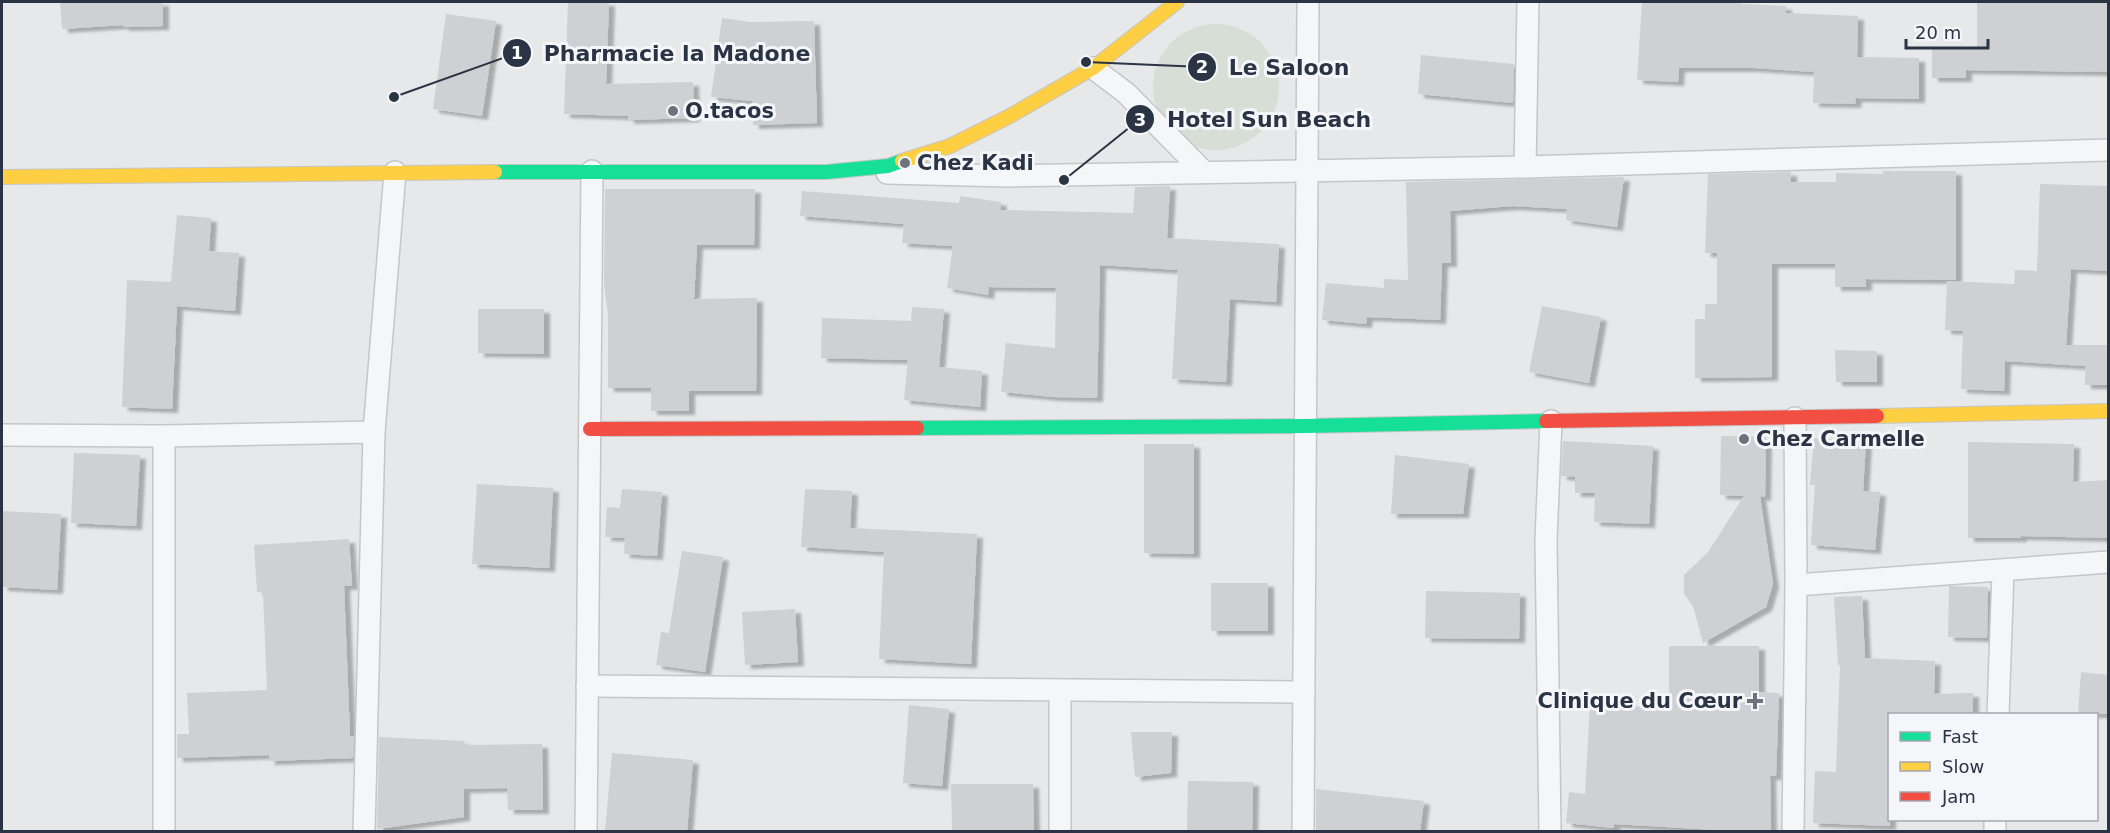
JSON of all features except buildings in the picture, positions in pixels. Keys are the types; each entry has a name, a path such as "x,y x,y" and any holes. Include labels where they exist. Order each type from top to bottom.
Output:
{"street":[{"path":"826,172 888,166 951,146 1010,116 1093,68 1177,2"},
{"path":"1303,831 1308,2"},
{"path":"1525,167 1528,2"},
{"path":"1093,68 1126,93 1204,172"},
{"path":"2,177 592,171 826,172 1008,176 1525,167 2109,150"},
{"path":"586,831 592,171"},
{"path":"364,831 374,432 395,172"},
{"path":"590,429 1305,426 2109,411"},
{"path":"1793,831 1796,585 1795,418"},
{"path":"1550,831 1546,540 1551,421"},
{"path":"2,435 164,436 374,432"},
{"path":"164,436 164,831"},
{"path":"1796,585 2002,572 2109,562"},
{"path":"1998,713 2002,572"},
{"path":"587,686 1304,692"},
{"path":"1060,690 1060,831"}],"shaded area":[{"path":"1216,24 1240,29 1260,43 1274,63 1279,87 1274,111 1260,131 1240,145 1216,150 1192,145 1172,131 1158,111 1153,87 1158,63 1172,43 1192,29"}],"traffic: fast":[{"path":"495,172 826,172 888,166 902,161"},
{"path":"917,428 1305,426 1546,421"}],"traffic: slow":[{"path":"902,161 950,146 1010,116 1093,68 1177,2"},
{"path":"2,177 495,172"},
{"path":"1877,416 2108,411"}],"traffic: jam":[{"path":"1546,421 1877,416"},
{"path":"590,429 917,428"}],"place":[{"name":"Le Saloon","path":"1086,62"},
{"name":"Pharmacie la Madone","path":"394,97"},
{"name":"O.tacos","path":"673,111"},
{"name":"Chez Kadi","path":"905,163"},
{"name":"Hotel Sun Beach","path":"1064,180"},
{"name":"Chez Carmelle","path":"1744,439"},
{"name":"Clinique du Cœur","path":"1755,701"}]}
